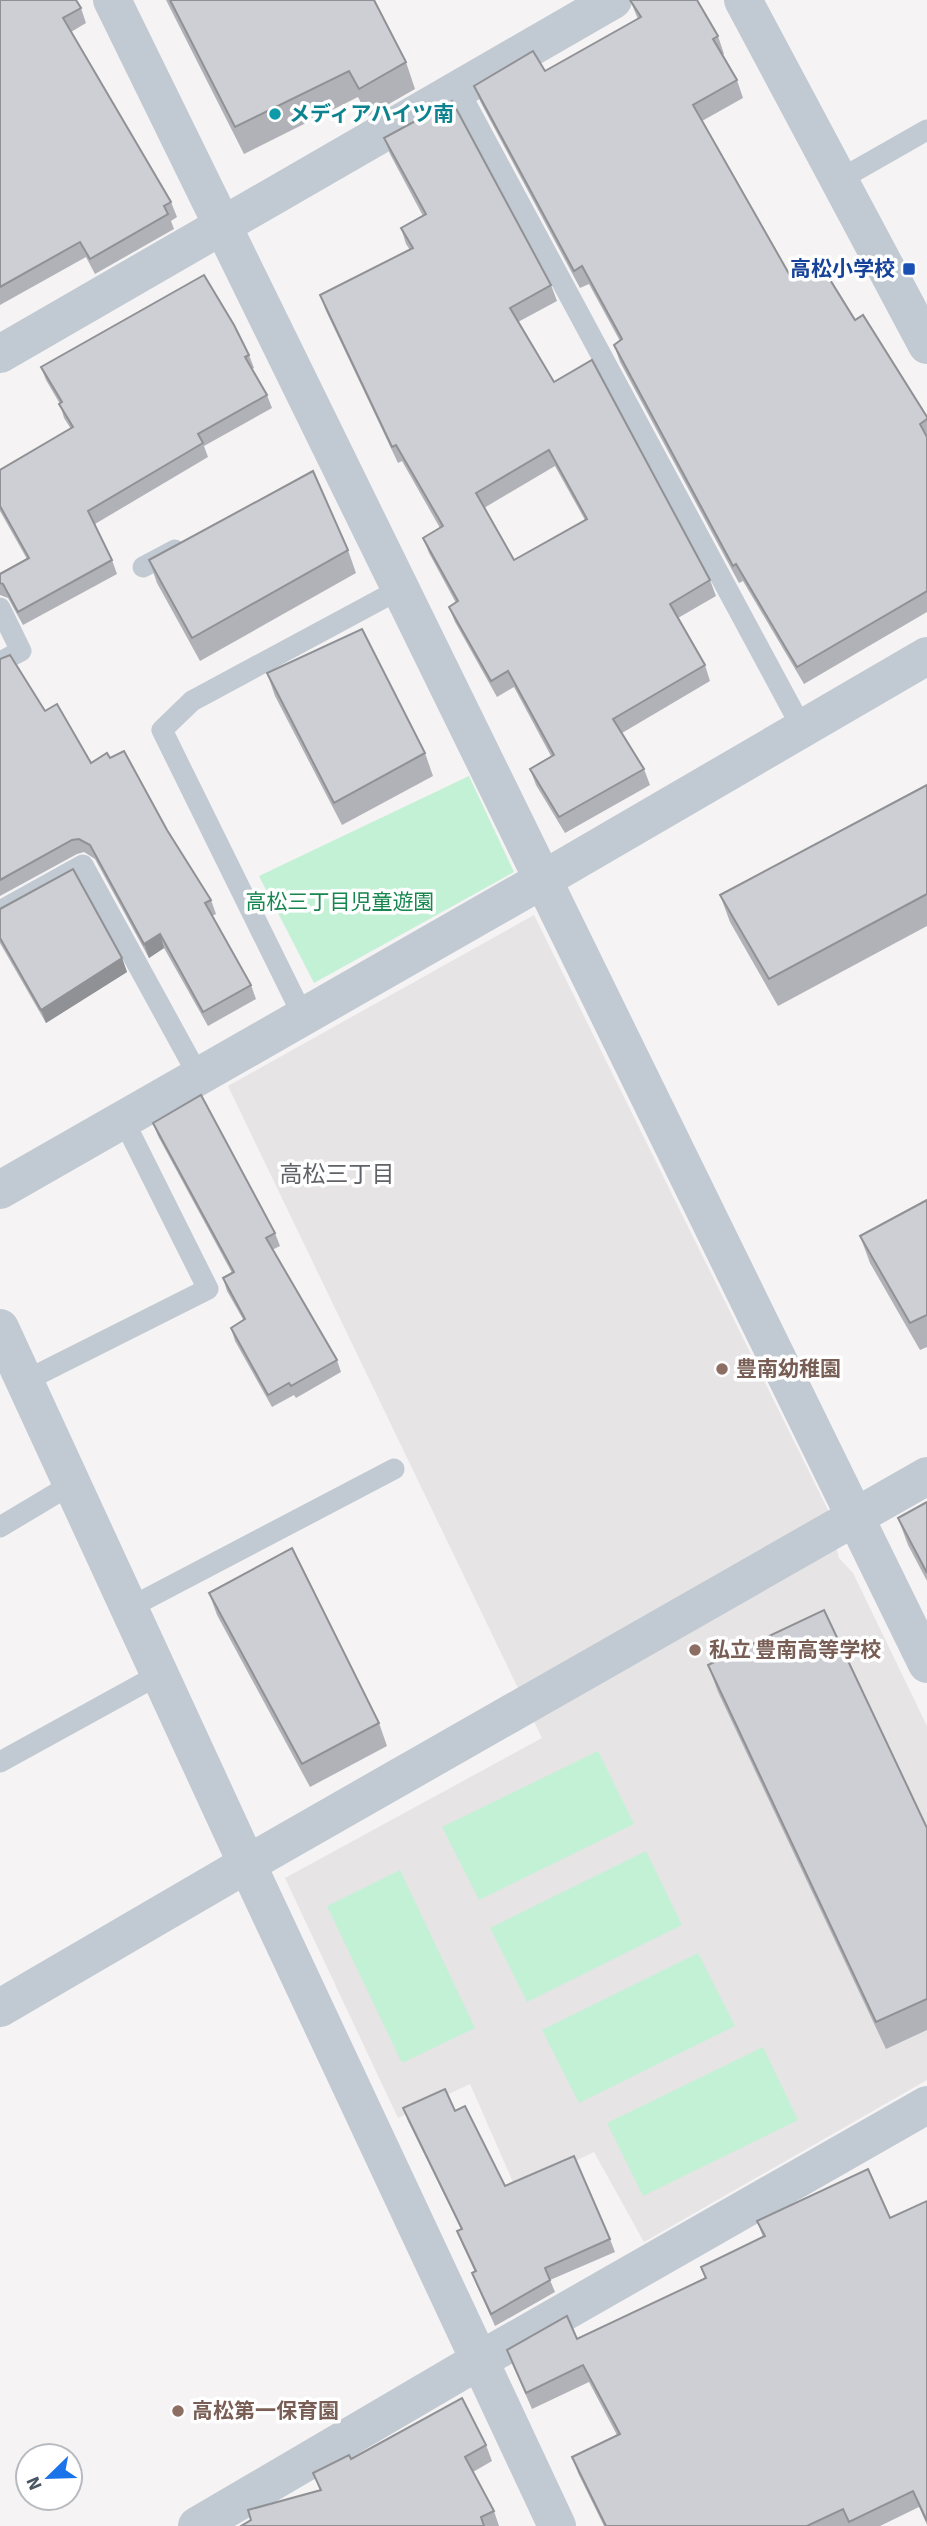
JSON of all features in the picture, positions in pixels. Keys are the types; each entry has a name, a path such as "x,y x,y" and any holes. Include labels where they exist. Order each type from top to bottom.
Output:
{"street":[{"path":"112,0 222,227 331,464 400,589 927,1664"},
{"path":"0,354 613,0"},
{"path":"743,0 927,345"},
{"path":"0,1190 927,656"},
{"path":"0,1328 557,2526"},
{"path":"0,2008 927,1476"},
{"path":"197,2526 480,2360 927,2105"}],"lane":[{"path":"458,89 802,728"},
{"path":"839,180 927,130"},
{"path":"143,567 191,541"},
{"path":"303,1016 162,730 192,701 400,589"},
{"path":"0,608 21,651 0,662"},
{"path":"0,911 83,865 198,1075"},
{"path":"24,1381 208,1289 123,1119"},
{"path":"129,1608 394,1469"},
{"path":"0,1527 72,1484"},
{"path":"0,1762 160,1674"}],"shaded area":[{"name":"私立 豊南高等学校","path":"534,915 828,1510 839,1558 853,1573 927,1726 927,2080 644,2242 594,2152 516,2189 470,2084 398,2118 285,1878 542,1738 228,1086"}],"green space":[{"name":"高松三丁目児童遊園","path":"469,776 514,872 314,983 259,876"},
{"path":"598,1751 634,1824 479,1900 442,1827"},
{"path":"646,1851 682,1925 527,2002 490,1928"},
{"path":"400,1870 475,2028 402,2063 327,1906"},
{"path":"698,1953 735,2026 579,2103 542,2030"},
{"path":"763,2047 798,2120 643,2196 607,2123"}],"building":[{"path":"0,0 76,0 81,8 63,18 171,202 164,206 168,214 90,259 80,242 0,287"},
{"name":"メディアハイツ南","path":"170,0 374,0 406,62 359,89 349,71 235,127"},
{"path":"630,0 697,0 718,36 713,39 737,80 693,105 792,279 819,262 855,320 863,315 927,417 920,424 927,437 927,591 797,667 736,564 733,566 614,345 622,339 582,266 574,271 474,86 533,51 545,71 641,17"},
{"path":"452,101 551,285 510,308 554,382 592,360 710,580 670,604 705,665 613,719 644,769 559,817 530,769 554,755 508,671 491,681 449,607 458,601 423,538 443,526 396,445 392,447 320,295 413,248 401,228 426,214 384,138","holes":["549,450 587,519 514,560 476,493"]},
{"path":"204,275 234,325 249,355 245,357 267,395 198,434 203,443 88,511 112,560 18,612 0,583 0,574 29,558 0,506 0,470 73,427 41,367"},
{"path":"313,471 348,550 192,638 149,560"},
{"path":"362,629 425,753 334,803 267,673"},
{"path":"10,655 45,711 57,704 91,763 107,753 110,758 124,751 167,830 211,900 205,903 251,985 203,1012 160,934 144,944 90,845 79,839 72,840 0,880 0,659"},
{"path":"927,785 927,894 769,979 720,895"},
{"path":"73,869 122,958 41,1010 0,938 0,909"},
{"path":"201,1095 275,1233 266,1238 337,1360 291,1386 289,1383 268,1395 231,1328 245,1319 223,1278 234,1272 153,1123"},
{"path":"927,1200 927,1315 910,1323 860,1236"},
{"path":"927,1502 927,1573 898,1518"},
{"path":"292,1548 379,1723 302,1764 209,1593"},
{"path":"824,1610 927,1828 927,1999 876,2022 708,1665"},
{"path":"445,2089 455,2111 465,2106 505,2186 574,2156 610,2239 545,2268 550,2280 491,2314 472,2273 476,2271 457,2231 462,2229 403,2108"},
{"path":"868,2169 890,2218 927,2201 927,2521 913,2491 849,2522 843,2509 807,2526 606,2526 572,2457 620,2434 583,2365 526,2393 507,2350 567,2316 577,2339 706,2278 701,2267 765,2236 757,2221"},
{"path":"462,2398 486,2445 465,2457 494,2511 481,2517 484,2526 241,2526 251,2520 248,2510 321,2490 313,2473 349,2455 351,2459"}],"place":[{"name":"メディアハイツ南","path":"275,114"},
{"name":"高松小学校","path":"909,269"},
{"name":"豊南幼稚園","path":"722,1369"},
{"name":"私立 豊南高等学校","path":"695,1650"},
{"name":"高松第一保育園","path":"178,2411"}],"district":[{"name":"高松三丁目","path":"337,1174"}]}
